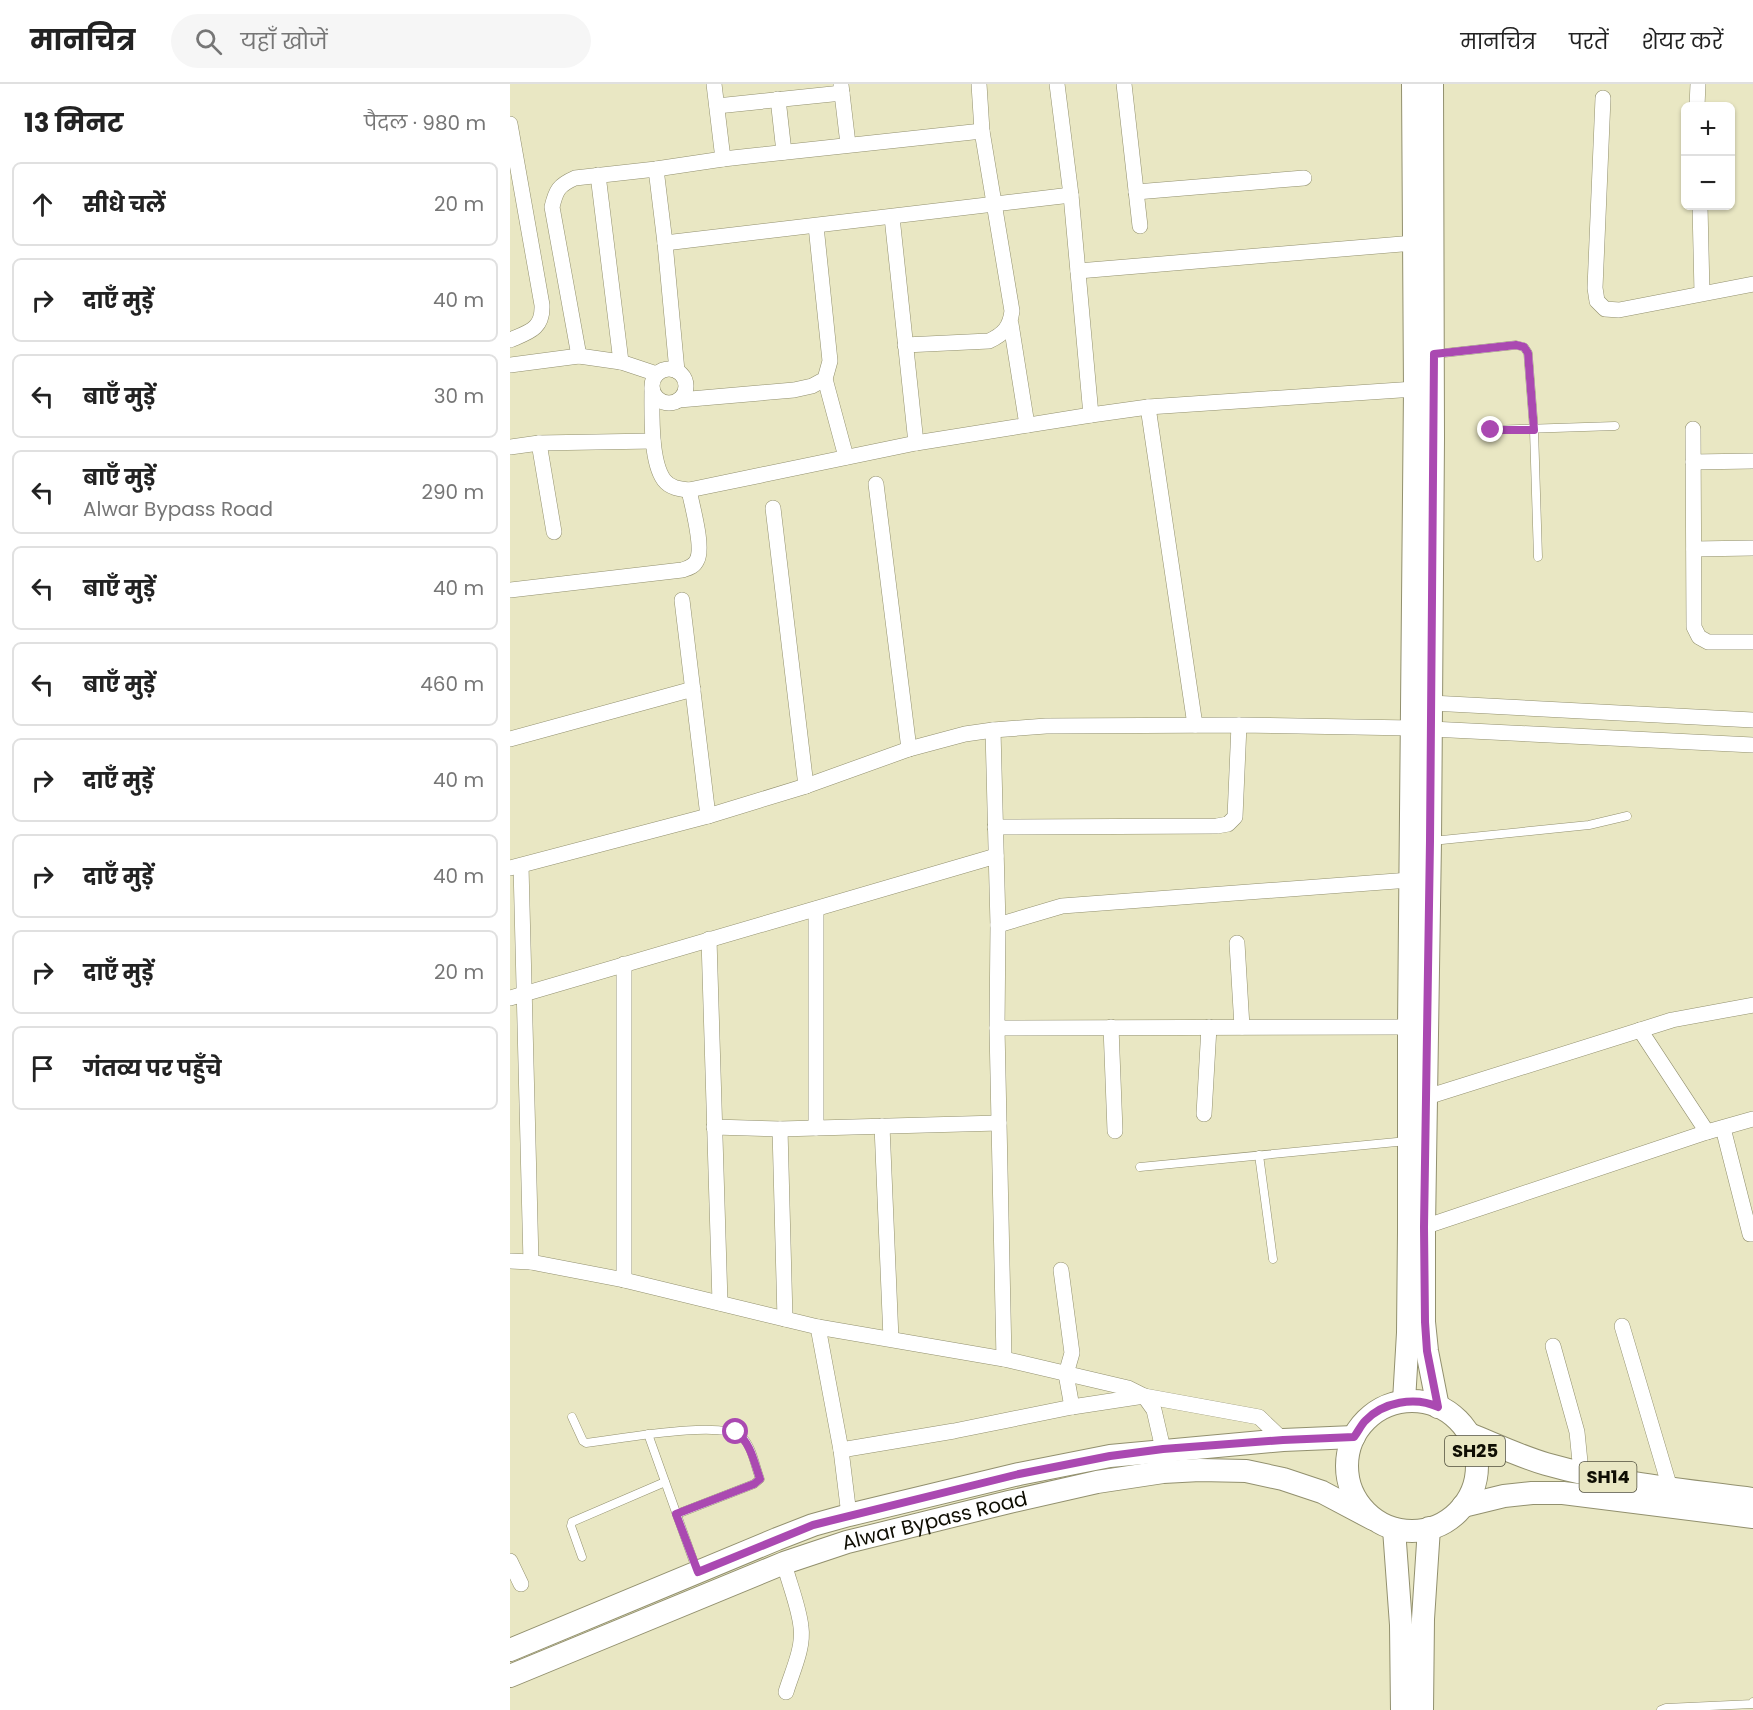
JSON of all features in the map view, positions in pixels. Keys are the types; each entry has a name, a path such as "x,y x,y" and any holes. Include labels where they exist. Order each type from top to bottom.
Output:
{"main road":[{"path":"1413,84 1421,729 1430,841 1424,1227 1425,1322 1427,1351 1438,1407"},
{"path":"1404,1401 1408,1311 1410,880 1421,729 1431,703 1434,354 1432,84"},
{"name":"SH25","path":"1404,1401 1429,1403 1452,1414 1469,1434 1477,1458 1475,1483 1463,1506 1444,1523 1420,1531 1394,1529 1373,1519 1357,1503 1348,1482 1347,1459 1354,1437 1366,1420 1384,1408 1404,1401"},
{"name":"SH14","path":"1469,1434 1521,1456 1581,1472 1670,1488 1753,1499"},
{"name":"Alwar Bypass Road","path":"510,1650 813,1525 849,1515 1030,1472 1110,1456 1163,1449 1354,1437"},
{"name":"Alwar Bypass Road","path":"510,1676 784,1563 847,1542 1097,1482 1162,1472 1245,1471 1283,1479 1322,1492 1373,1519"},
{"name":"SH14","path":"1463,1506 1504,1496 1532,1493 1563,1494 1753,1518"},
{"path":"1422,1710 1423,1619 1429,1528"},
{"path":"1394,1529 1401,1625 1402,1710"}],"street":[{"path":"714,84 723,159"},
{"path":"979,84 982,131 1012,311 1011,324 1027,425"},
{"path":"1056,84 1071,195 1091,415"},
{"path":"1124,84 1140,226"},
{"path":"1697,102 1698,84"},
{"path":"717,106 841,89 848,144"},
{"path":"1603,98 1594,288 1597,301 1605,309 1619,310 1753,284"},
{"path":"778,99 784,152"},
{"path":"510,124 512,148 542,305 542,317 537,326 510,340"},
{"path":"579,356 552,207 555,193 564,183 575,178 723,159 982,131"},
{"path":"656,169 677,371"},
{"path":"598,175 621,362"},
{"path":"1136,192 1304,178"},
{"path":"665,243 1071,195"},
{"path":"1700,210 1702,293"},
{"path":"892,217 916,443"},
{"path":"816,226 830,361 825,379 846,458"},
{"path":"1078,271 1414,243"},
{"path":"905,345 989,341 1001,336 1011,324"},
{"path":"510,365 579,356 621,362 655,381"},
{"path":"679,400 686,391 685,379 677,371 666,369 655,381 653,441 658,468 664,482 675,488 689,490 916,443 1148,407 1415,389"},
{"path":"655,381 657,398 673,402 794,390 812,386 825,379"},
{"path":"1148,407 1195,725"},
{"path":"1693,429 1694,627 1699,637 1708,642 1753,642"},
{"path":"510,447 539,443 653,441"},
{"path":"539,443 554,532"},
{"path":"1693,462 1753,461"},
{"path":"876,484 909,749"},
{"path":"510,590 682,570 693,566 699,559 699,545 689,490"},
{"path":"773,508 806,786"},
{"path":"1694,549 1753,548"},
{"path":"682,600 708,816"},
{"path":"510,740 693,689"},
{"path":"1431,703 1753,720"},
{"path":"995,827 1217,826 1228,824 1234,817 1239,724"},
{"path":"531,1262 518,996 515,867 708,816 806,786 909,749 965,734 993,730 1046,726 1239,724 1421,729 1753,745"},
{"path":"993,730 1004,1359"},
{"path":"518,996 996,856"},
{"path":"998,925 1062,906 1410,880"},
{"path":"816,909 816,1128"},
{"path":"709,939 720,1303"},
{"path":"1237,943 1242,1027"},
{"path":"624,964 624,1280"},
{"path":"1427,1097 1672,1020 1753,1005"},
{"path":"1111,1027 1115,1131"},
{"path":"997,1028 1409,1027"},
{"path":"1204,1114 1209,1028"},
{"path":"1640,1030 1707,1132"},
{"path":"1424,1227 1707,1132 1753,1119"},
{"path":"714,1127 816,1128 999,1123"},
{"path":"882,1126 891,1339"},
{"path":"780,1128 785,1319"},
{"path":"1723,1128 1750,1234 1753,1234"},
{"path":"510,1261 531,1262 624,1280 818,1327 1004,1359 1128,1388 1144,1396 1259,1417 1283,1440"},
{"path":"1061,1270 1072,1353 1066,1374 1072,1407"},
{"path":"1622,1326 1670,1488"},
{"path":"818,1327 841,1450 849,1515"},
{"path":"1553,1346 1577,1432 1581,1472"},
{"path":"841,1450 954,1431 1072,1407 1144,1396"},
{"path":"1144,1396 1154,1410 1163,1449"},
{"path":"510,1561 521,1584"},
{"path":"784,1563 801,1627 798,1654 786,1692"}],"lane":[{"path":"1434,354 1516,345 1524,347 1528,353 1534,430 1538,557"},
{"path":"1491,430 1615,426"},
{"path":"1430,841 1589,825 1627,816"},
{"path":"1140,1167 1409,1141"},
{"path":"1259,1155 1273,1259"},
{"path":"572,1417 586,1443 648,1434 726,1430 736,1432 743,1438 760,1479 757,1483 676,1514"},
{"path":"648,1434 698,1572"},
{"path":"582,1557 571,1526 572,1522 665,1482"},
{"path":"1661,1710 1753,1704 1753,1702"}],"route":[{"path":"736,1432 747,1444 760,1479 758,1482 676,1514 698,1572 813,1525 1019,1474 1110,1456 1163,1449 1354,1437 1366,1420 1384,1408 1404,1401 1429,1403 1438,1407 1427,1351 1424,1227 1434,354 1516,345 1524,347 1528,353 1534,430 1491,430"}]}
